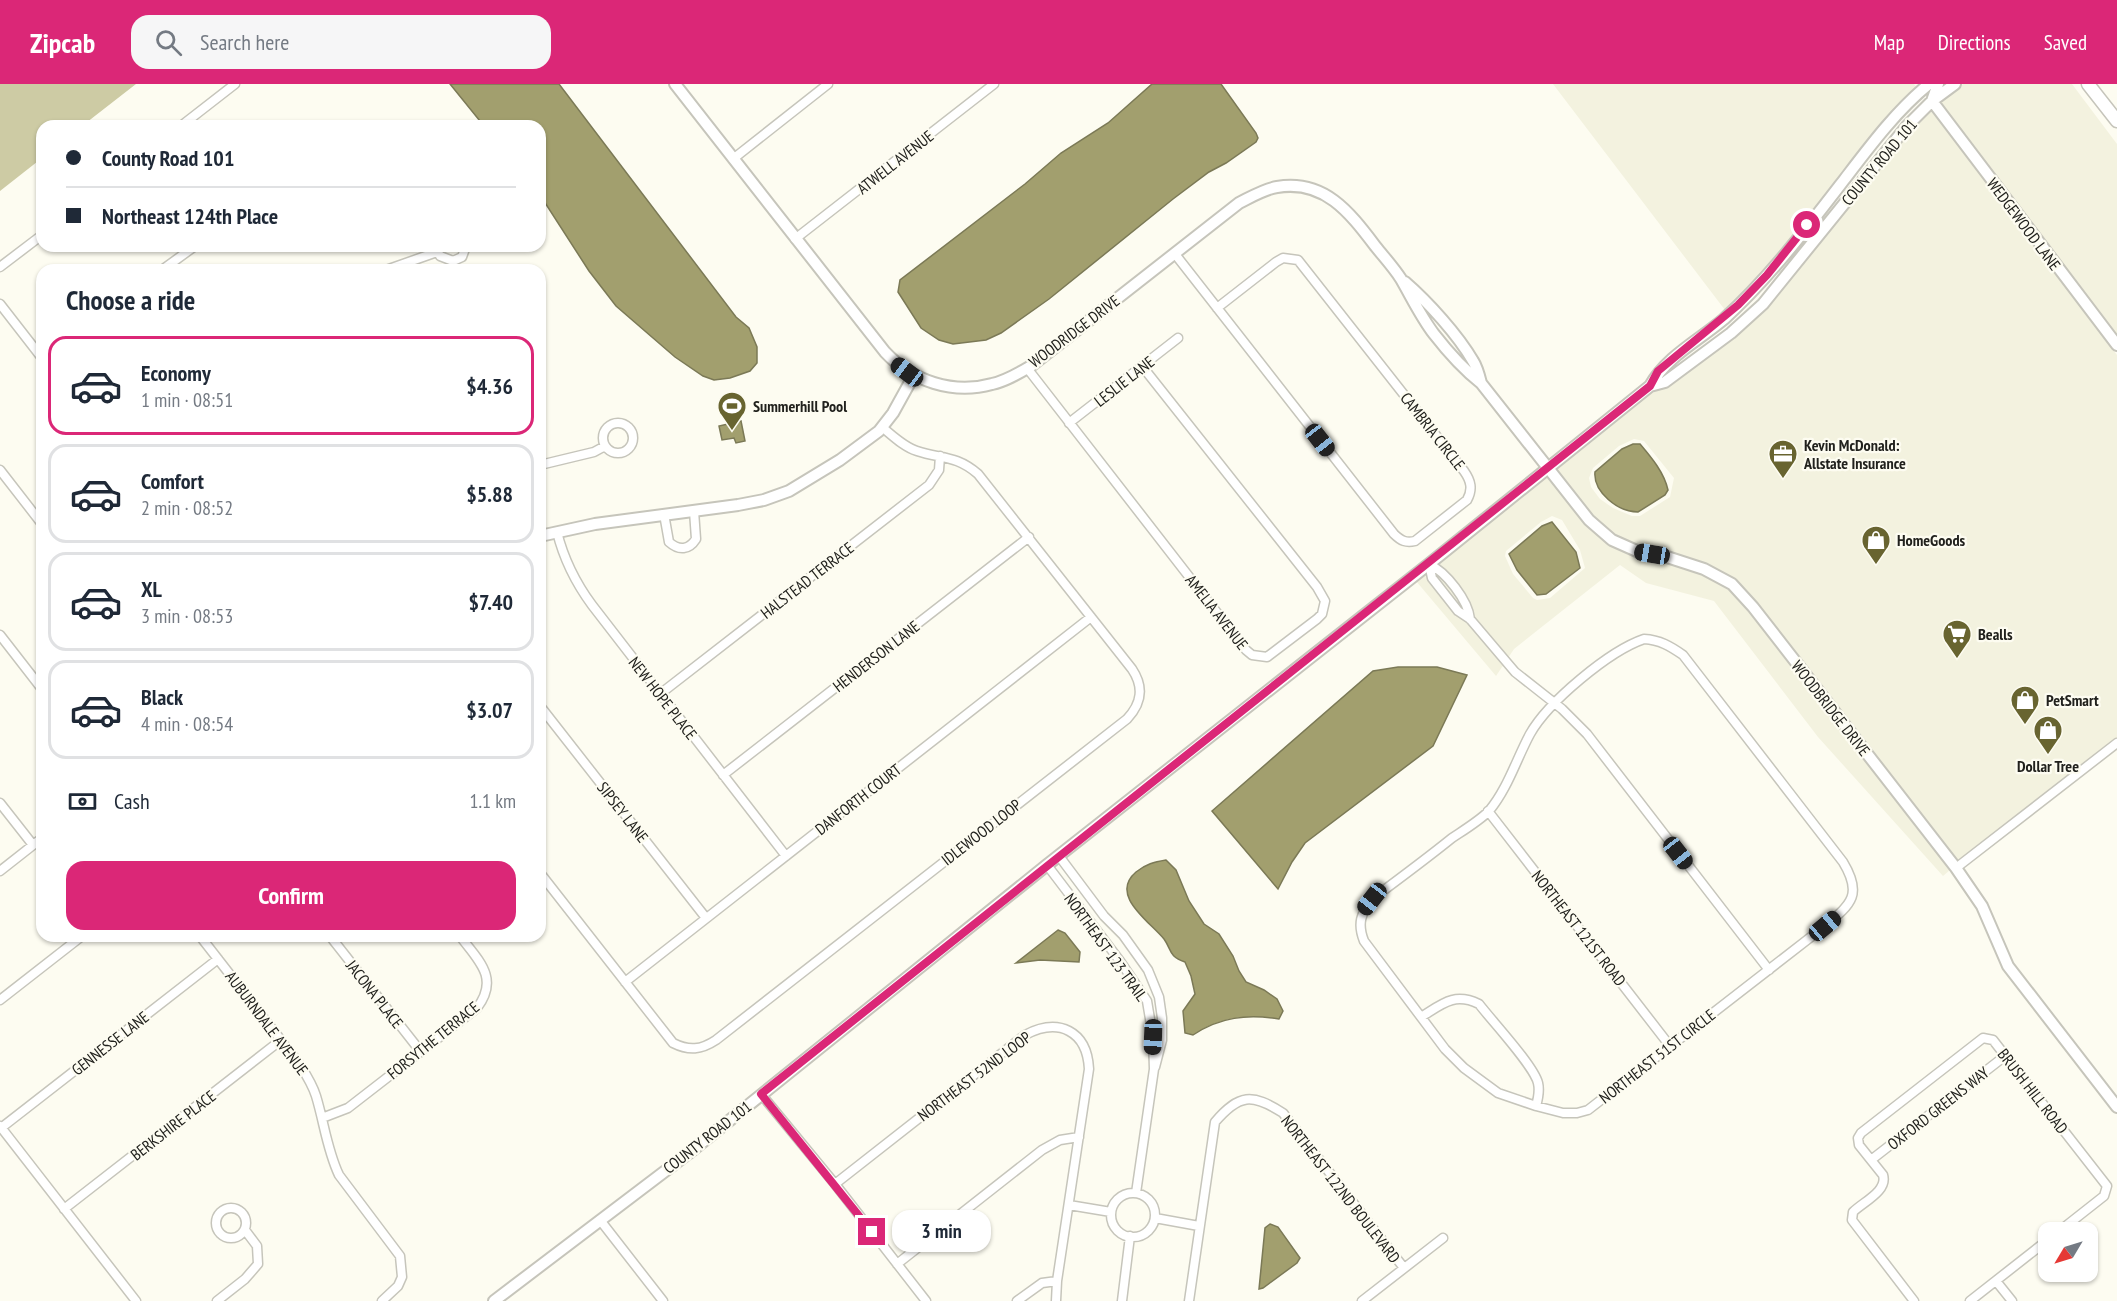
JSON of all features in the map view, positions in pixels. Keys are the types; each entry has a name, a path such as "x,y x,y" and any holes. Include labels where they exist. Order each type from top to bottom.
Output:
{"main road":[{"path":"2088,84 2117,122"}],"street":[{"path":"189,120 235,84"},
{"name":"WOODRIDGE DRIVE","path":"675,84 885,352 895,363 914,375 936,384 973,387 992,384 1027,368 1239,203 1276,187 1292,186 1310,189 1327,195 1342,206 1400,278"},
{"path":"733,159 828,84"},
{"name":"ATWELL AVENUE","path":"795,239 994,84"},
{"path":"1932,101 1938,84"},
{"name":"COUNTY ROAD 101","path":"494,1301 761,1094 1650,386 1665,382 1731,333 1763,304 1907,126 1932,101 1955,84"},
{"path":"1907,126 1920,105 1925,86"},
{"name":"COUNTY ROAD 101","path":"1650,386 1658,371 1738,305 1767,275 1881,132 1925,86"},
{"name":"WEDGEWOOD LANE","path":"1932,101 2117,345"},
{"path":"1818,211 1830,221"},
{"path":"0,267 36,240"},
{"path":"170,264 187,252"},
{"path":"400,264 429,252"},
{"path":"438,252 443,259 453,261 462,257 464,252"},
{"name":"CAMBRIA CIRCLE","path":"1175,254 1217,308 1394,534 1401,540 1408,543 1415,541 1467,500 1471,494 1470,479 1298,260 1283,258 1276,262 1217,308"},
{"name":"WOODBRIDGE DRIVE","path":"1400,278 1410,299 1434,334 1463,369 1481,383 1589,520 1612,540 1639,552 1664,556 1704,569 1732,584 1753,607 1956,868 1982,906 2008,966 2117,1107"},
{"path":"0,304 36,350"},
{"path":"1738,305 1749,317"},
{"name":"LESLIE LANE","path":"1069,423 1178,338"},
{"name":"AMELIA AVENUE","path":"1027,368 1252,655 1267,657 1322,614 1325,601 1322,593 1142,366"},
{"path":"546,535 595,524 764,500 789,491 840,460 882,427 893,413 914,375"},
{"name":"IDLEWOOD LOOP","path":"546,881 673,1043 691,1049 707,1046 1127,719 1139,703 1141,694 1137,677 978,474 962,462 917,452 905,446 882,427"},
{"path":"546,464 594,452 605,446"},
{"name":"HALSTEAD TERRACE","path":"660,694 929,485 939,470 940,456"},
{"path":"0,470 36,516"},
{"path":"664,514 669,542 680,549 687,548 696,539 694,511"},
{"name":"NEW HOPE PLACE","path":"557,532 566,563 575,582 786,856"},
{"name":"HENDERSON LANE","path":"723,775 1029,537"},
{"path":"1429,564 1440,569 1469,606 1470,619 1515,672 1556,703 1587,734 1768,970"},
{"name":"DANFORTH COURT","path":"625,982 1091,617"},
{"path":"0,635 36,681"},
{"name":"NORTHEAST 51ST CIRCLE","path":"1644,639 1656,640 1670,645 1688,661 1836,854 1851,876 1854,885 1850,904 1588,1110 1563,1113 1536,1107 1498,1093 1464,1068 1445,1049 1364,941 1360,931 1361,917 1372,899 1488,811 1514,770 1531,732 1542,717 1594,670 1629,644 1644,639"},
{"name":"SIPSEY LANE","path":"546,714 706,918"},
{"path":"1956,868 2117,743"},
{"path":"0,803 33,845"},
{"name":"NORTHEAST 121ST ROAD","path":"1488,811 1670,1046"},
{"path":"0,871 36,843"},
{"name":"NORTHEAST 123 TRAIL","path":"1059,856 1104,916 1123,935 1148,970 1159,997 1162,1018 1158,1064 1154,1070"},
{"name":"NORTHEAST 123 TRAIL","path":"1047,865 1120,961 1147,1001 1153,1037 1154,1070 1136,1193"},
{"path":"0,1000 74,942"},
{"name":"AUBURNDALE AVENUE","path":"205,942 309,1079 339,1175 400,1256 402,1277 393,1292 381,1301"},
{"name":"JACONA PLACE","path":"335,942 421,1052"},
{"name":"FORSYTHE TERRACE","path":"322,1118 348,1108 477,1008 486,993 487,975 465,942"},
{"name":"GENNESSE LANE","path":"1,1127 218,959"},
{"path":"1421,1017 1454,998 1467,998 1479,1004 1529,1067 1538,1082 1539,1095 1536,1107"},
{"name":"NORTHEAST 52ND LOOP","path":"835,1184 1025,1035 1046,1026 1067,1029 1076,1035 1084,1046 1089,1058 1089,1069 1057,1281 1056,1301"},
{"name":"BRUSH HILL ROAD","path":"1871,1160 1858,1143 1861,1133 1983,1038 1990,1038 2107,1186 2104,1196 2071,1222"},
{"name":"BERKSHIRE PLACE","path":"64,1209 281,1040"},
{"name":"OXFORD GREENS WAY","path":"1871,1160 2005,1056"},
{"path":"761,1094 926,1301"},
{"name":"NORTHEAST 122ND BOULEVARD","path":"1189,1301 1215,1122 1230,1105 1246,1100 1264,1101 1283,1113 1404,1268"},
{"path":"1,1127 136,1301"},
{"path":"897,1264 1042,1150 1060,1140 1079,1137"},
{"path":"1871,1160 1884,1177 1884,1185 1854,1210 1852,1220 1914,1301"},
{"path":"1129,1193 1136,1193 1153,1204 1155,1218 1153,1225 1143,1235 1130,1236 1123,1234 1114,1225 1112,1212 1117,1200 1129,1193"},
{"path":"1069,1205 1112,1212"},
{"path":"1155,1218 1199,1226"},
{"path":"600,1220 663,1301"},
{"path":"217,1301 245,1279 258,1264 256,1246 245,1230"},
{"path":"1122,1301 1130,1236"},
{"path":"1362,1301 1443,1238"},
{"path":"1970,1301 2038,1248"},
{"path":"1017,1301 1042,1283 1057,1281"},
{"path":"1996,1281 2012,1301"}],"shaded area":[{"path":"0,84 136,84 90,120 36,120 36,163 0,191"},
{"path":"450,84 559,84 736,317 749,328 757,347 757,363 750,371 730,378 714,380 703,376 675,357 616,306 589,271 546,204 546,120 479,120"},
{"path":"1152,84 1221,84 1256,133 1258,138 1256,142 1209,172 1049,299 1001,333 986,340 953,344 939,340 921,328 898,292 900,280 1025,184 1061,153 1108,123"},
{"path":"1553,84 1914,84 1917,88 1877,129 1764,272 1725,310"},
{"path":"1963,84 2072,84 2117,144 2117,336 1940,102"},
{"path":"1931,109 2117,355 2117,747 1959,864 1737,580 1707,564 1667,551 1641,547 1616,535 1593,516 1554,468 1650,392 1668,386 1734,337 1767,307 1911,129","holes":["1634,439 1644,441 1674,478 1670,497 1640,516 1632,516 1613,508 1600,499 1591,487 1589,478 1593,468 1619,446"]},
{"name":"Summerhill Pool","path":"741,421 745,441 736,443 734,438 722,440 719,426"},
{"path":"1633,444 1640,444 1653,460 1668,490 1665,495 1638,512 1623,509 1608,500 1595,479 1595,472 1622,449"},
{"path":"1546,475 1585,523 1610,544 1636,557 1662,561 1702,574 1729,588 1950,870 1943,876 1818,737 1714,601 1646,583 1620,565 1514,649 1496,676 1416,581","holes":["1552,516 1562,520 1580,550 1585,568 1550,598 1537,600 1513,574 1505,556 1506,551 1541,522"]},
{"path":"1552,522 1576,552 1580,568 1546,594 1537,595 1517,570 1509,554 1542,526"},
{"path":"1398,667 1437,667 1467,675 1433,746 1305,843 1278,889 1212,811 1373,671"},
{"path":"1166,860 1176,870 1189,901 1204,924 1219,934 1246,982 1277,999 1283,1011 1279,1019 1234,1018 1213,1024 1193,1035 1185,1033 1183,1011 1195,994 1191,976 1185,962 1173,955 1164,939 1134,907 1127,890 1129,881 1136,872 1150,864"},
{"path":"1058,930 1065,933 1080,952 1079,962 1040,960 1016,963"},
{"path":"1270,1224 1278,1227 1300,1258 1297,1263 1259,1289 1265,1228"}],"place":[{"name":"Summerhill Pool","path":"732,432"},
{"name":"Kevin McDonald: Allstate Insurance","path":"1783,480"},
{"name":"HomeGoods","path":"1876,566"},
{"name":"Bealls","path":"1957,660"},
{"name":"PetSmart","path":"2025,726"},
{"name":"Dollar Tree","path":"2048,756"}],"route":[{"path":"872,1232 761,1094 1650,386 1658,371 1738,305 1767,275 1807,225"}]}
